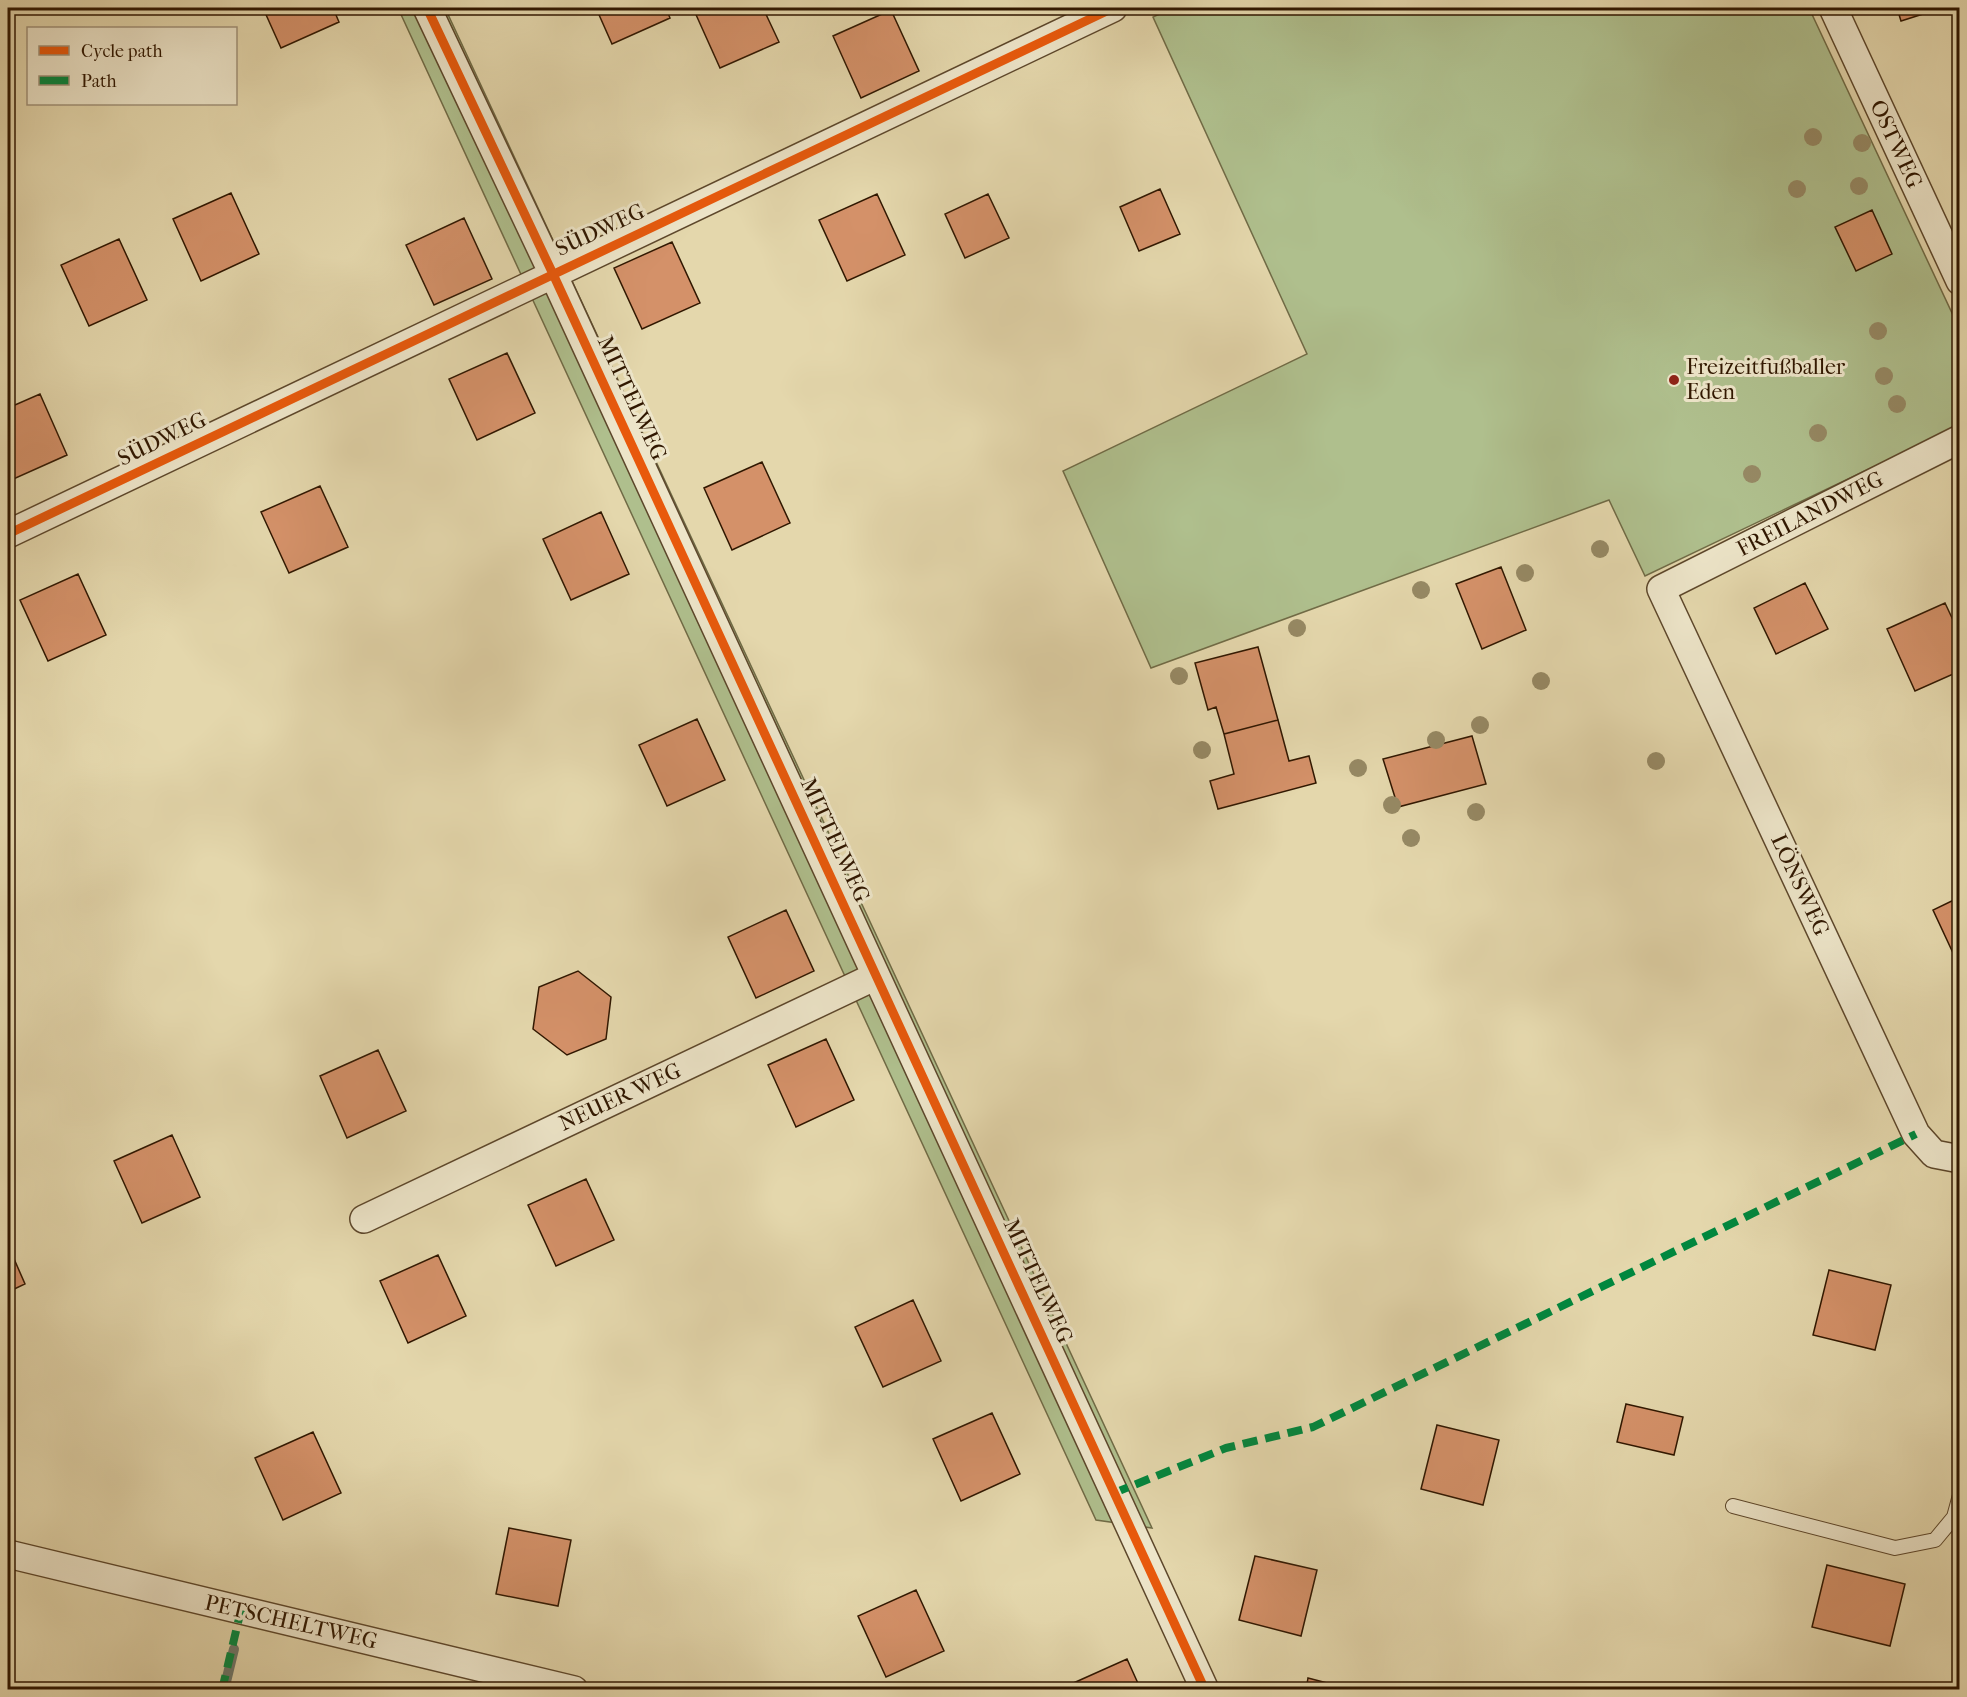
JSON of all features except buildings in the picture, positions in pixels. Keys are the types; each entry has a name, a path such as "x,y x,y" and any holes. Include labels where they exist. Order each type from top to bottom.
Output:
{"street":[{"name":"MITTELWEG","path":"427,8 553,273 1205,1689"},
{"name":"SÜDWEG","path":"8,534 1113,8"},
{"name":"OSTWEG","path":"1833,8 1959,281"},
{"name":"FREILANDWEG","path":"1661,589 1959,439"},
{"name":"LÖNSWEG","path":"1661,589 1916,1134 1934,1154 1959,1159"},
{"name":"NEUER WEG","path":"364,1219 876,976"},
{"name":"PETSCHELTWEG","path":"8,1554 574,1689"}],"lane":[{"path":"1733,1506 1894,1548 1935,1540 1954,1517 1959,1495"}],"green space":[{"path":"398,8 445,8 1152,1528 1096,1520"},
{"path":"1172,8 1809,8 1959,328 1959,426 1645,576 1609,500 1151,668 1063,471 1307,354 1153,17"}],"waterway":[{"path":"224,1690 234,1649"}],"marked path":[{"path":"1114,1493 1226,1448 1313,1427 1916,1134"},
{"path":"222,1690 241,1610"}],"cycle path":[{"path":"427,8 553,274 1205,1690"},
{"path":"8,534 1113,8"}],"place":[{"name":"Freizeitfußballer Eden","path":"1674,380"}]}
